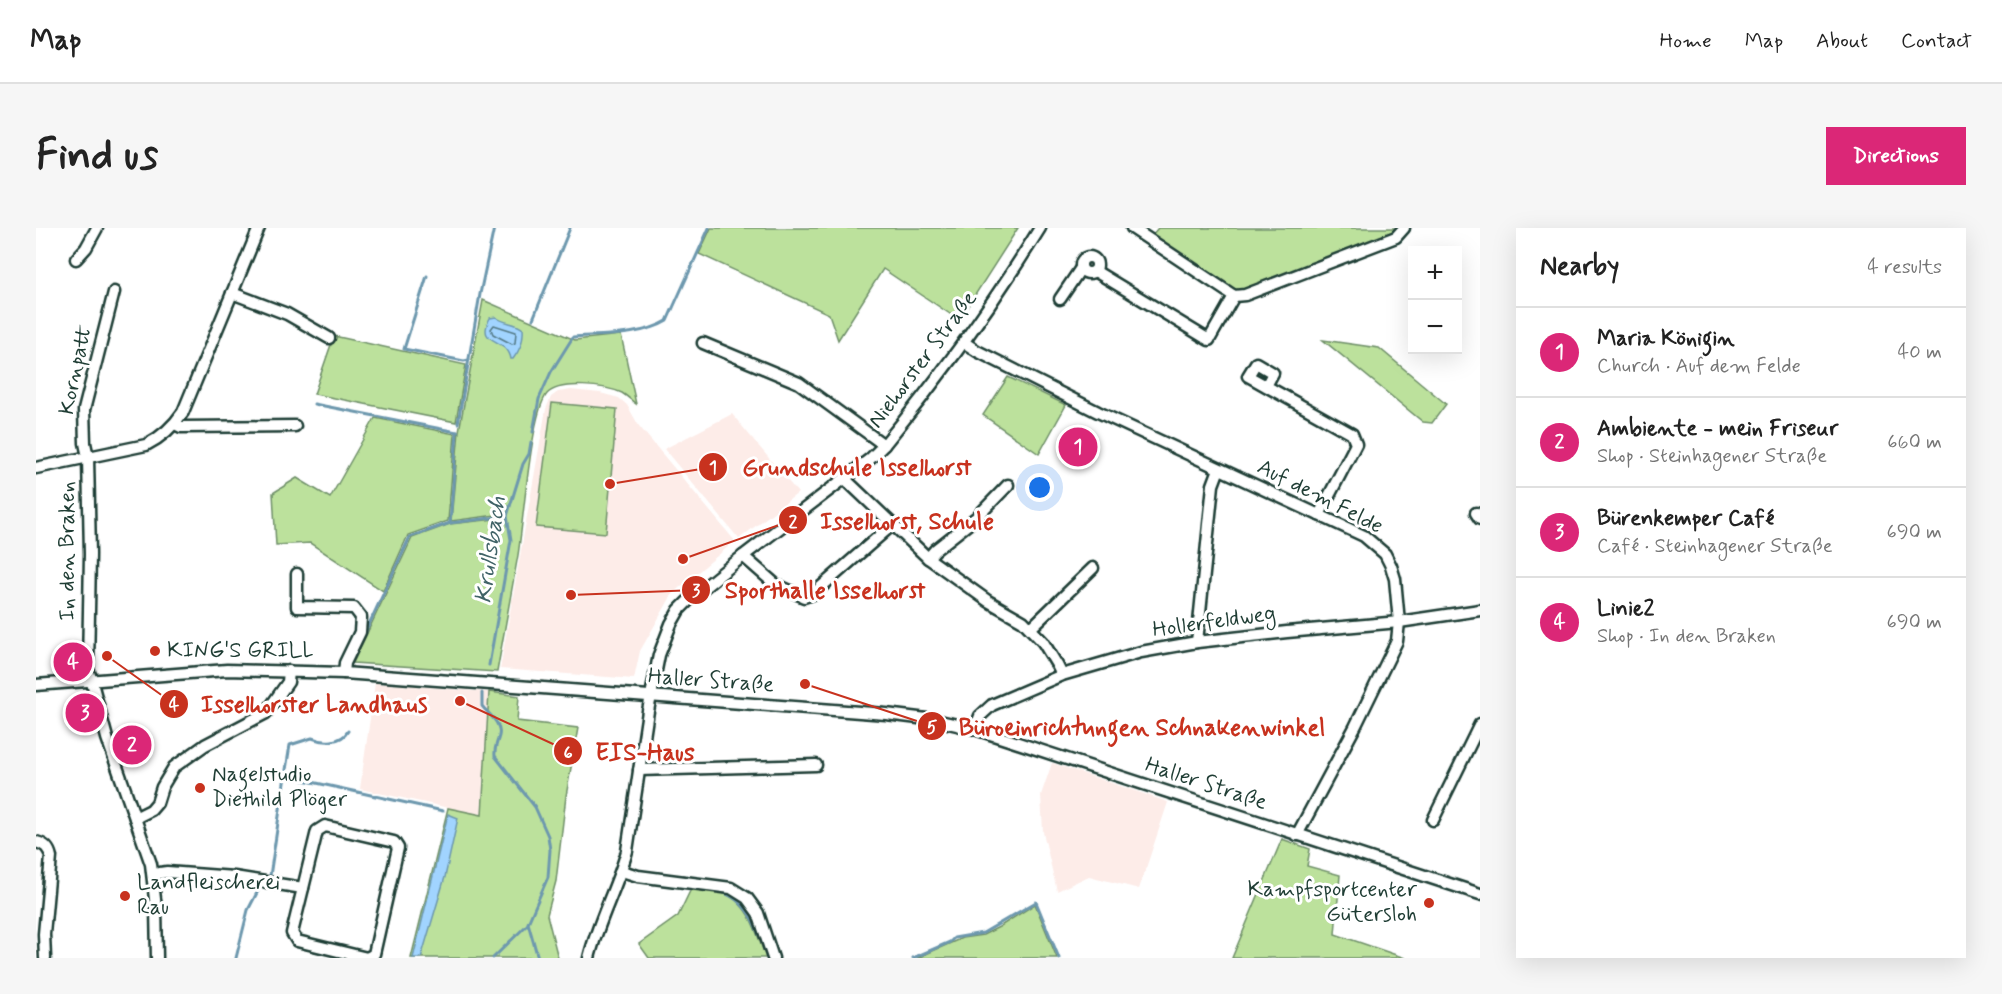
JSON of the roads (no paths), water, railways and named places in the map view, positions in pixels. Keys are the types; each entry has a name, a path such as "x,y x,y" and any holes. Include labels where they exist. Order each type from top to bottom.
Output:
{"street":[{"path":"76,259 86,248 97,228"},
{"name":"In den Braken","path":"36,468 146,445 160,438 175,424 183,412 259,228"},
{"name":"Niehorster Straße","path":"589,958 594,939 622,871 659,655 679,610 743,556 870,459 884,445 965,343 1040,228"},
{"path":"1132,228 1234,296 1245,295 1396,237 1404,228"},
{"path":"1060,299 1081,268 1081,262 1091,257 1096,260 1095,271 1209,340 1234,296"},
{"name":"Kornpatt","path":"88,457 85,443 84,410 114,292"},
{"path":"232,294 287,314 329,338"},
{"path":"703,343 799,383 884,445"},
{"name":"Auf dem Felde","path":"965,343 1058,392 1364,536 1385,554 1395,579 1399,622 1397,641 1355,727 1298,834"},
{"path":"1266,386 1352,434 1356,444 1320,515"},
{"path":"175,424 181,427 295,426"},
{"name":"In den Braken","path":"88,457 90,554 88,668 107,738 153,874 158,958"},
{"path":"1197,642 1213,485 1219,469"},
{"path":"845,479 928,558 988,601 1031,628 1058,664 1062,675"},
{"path":"928,558 976,517 1008,484"},
{"path":"743,556 775,584 804,597 813,594 892,525"},
{"path":"1031,628 1093,568"},
{"path":"297,574 297,607 354,608 361,617 360,632 345,663 344,674"},
{"name":"Hollerfeldweg","path":"975,729 980,716 992,705 1062,675 1141,652 1197,642 1399,622 1480,610"},
{"name":"Haller Straße","path":"36,686 227,670 289,671 905,716 975,729 1480,894"},
{"path":"135,818 151,810 157,803 162,787 174,767 205,745 266,713 288,682 289,671"},
{"path":"1433,820 1479,731"},
{"path":"639,770 816,765"},
{"path":"325,826 394,842 398,848 374,954 367,958 297,941 292,933 303,888 317,831 325,826"},
{"path":"36,842 49,849 51,857 44,934 45,958"},
{"path":"622,871 638,876 731,888 747,898 758,914 773,958"},
{"path":"153,874 166,872 234,877 303,888"}],"water":[{"path":"496,317 523,329 521,345 513,359 504,347 486,333 490,318"},
{"path":"448,814 458,818 445,877 421,958 413,958"}],"waterway":[{"path":"458,423 494,228"},
{"path":"533,319 570,228"},
{"name":"Krullsbach","path":"533,432 539,399 551,372 573,337 646,330 667,321 709,228"},
{"path":"427,276 404,349 464,361 469,360"},
{"path":"314,404 457,432"},
{"path":"450,523 457,432"},
{"name":"Krullsbach","path":"489,665 511,540 507,516 531,442"},
{"path":"364,635 410,537 450,523 507,516"},
{"path":"351,663 361,641"},
{"name":"Krullsbach","path":"482,693 482,706 499,727 495,756 535,807 548,836 550,850 548,877 528,923 538,958"},
{"path":"285,776 290,745 312,738 322,741 337,740 348,731"},
{"path":"270,876 285,776 443,811"},
{"path":"236,958 248,910 260,887"},
{"path":"718,891 738,901 751,917 767,958"},
{"path":"913,958 950,942 954,938 983,933 1036,902 1059,958"},
{"path":"493,958 528,924"}],"place":[{"name":"Maria Königin","path":"1078,447"},
{"name":"Grundschule Isselhorst","path":"610,484"},
{"name":"Isselhorst, Schule","path":"683,559"},
{"name":"Sporthalle Isselhorst","path":"571,595"},
{"name":"KING'S GRILL","path":"155,651"},
{"name":"Isselhorster Landhaus","path":"107,656"},
{"name":"Linie2","path":"73,662"},
{"name":"Büroeinrichtungen Schnakenwinkel","path":"805,684"},
{"name":"EIS-Haus","path":"460,701"},
{"name":"Bürenkemper Café","path":"85,713"},
{"name":"Ambiente - mein Friseur","path":"132,745"},
{"name":"Nagelstudio Diethild Plöger","path":"200,788"},
{"name":"Landfleischerei Rau","path":"125,896"},
{"name":"Kampfsportcenter Gütersloh","path":"1429,903"}]}
